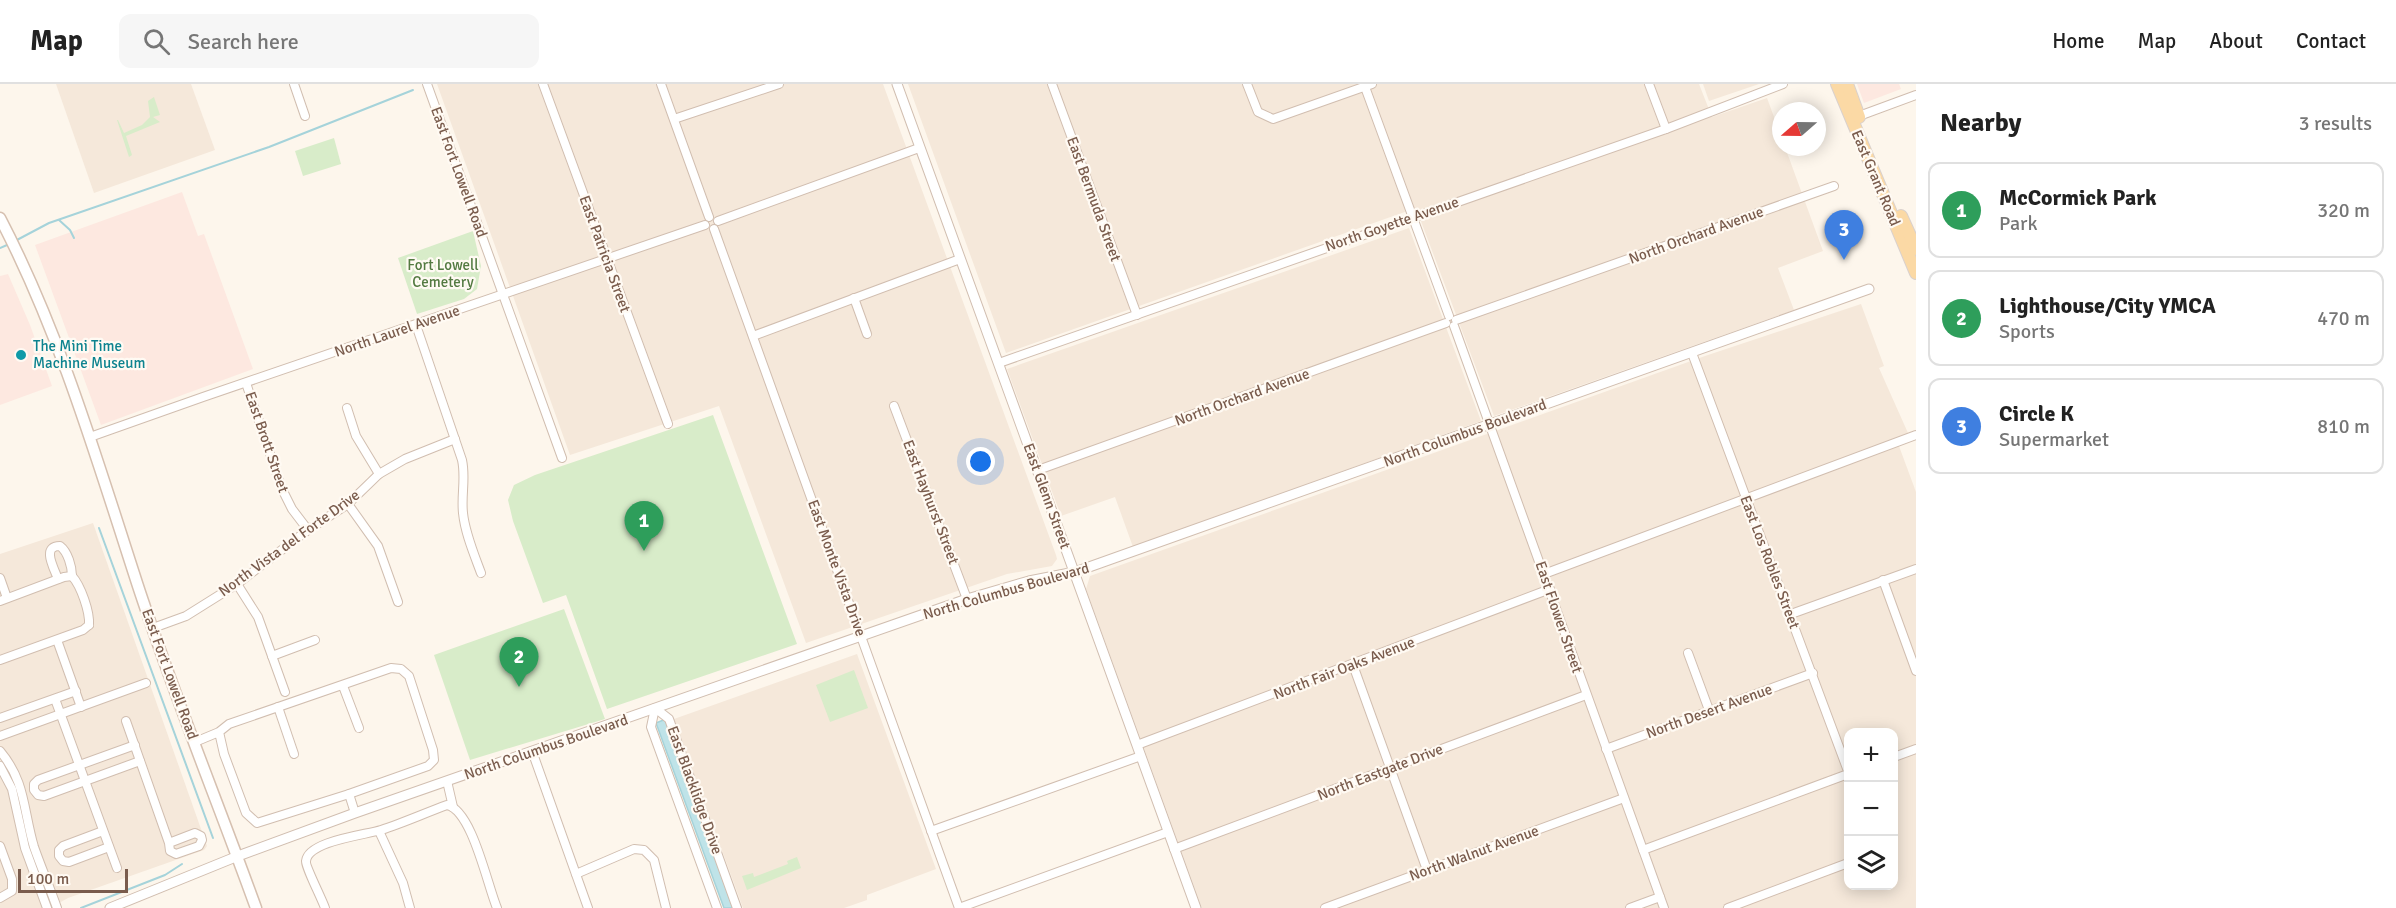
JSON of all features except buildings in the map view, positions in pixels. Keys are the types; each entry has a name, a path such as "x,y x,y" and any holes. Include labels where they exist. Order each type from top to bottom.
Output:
{"main road":[{"name":"East Grant Road","path":"1837,84 1916,273"},
{"name":"East Grant Road","path":"1847,84 1858,116 1916,249"},
{"name":"East Fort Lowell Road","path":"0,218 38,293 90,437 153,628 256,908"}],"street":[{"path":"294,84 305,116"},
{"name":"East Patricia Street","path":"543,84 668,424"},
{"path":"661,84 709,217"},
{"path":"674,119 779,84"},
{"name":"East Glenn Street","path":"897,84 1196,908"},
{"name":"East Bermuda Street","path":"1052,84 1137,315"},
{"path":"1247,84 1258,112 1273,119 1368,85"},
{"path":"1649,84 1666,129"},
{"name":"North Goyette Avenue","path":"999,363 1666,129 1783,84"},
{"name":"East Fort Lowell Road","path":"430,85 504,294"},
{"name":"East Flower Street","path":"1368,85 1413,216 1665,908"},
{"path":"1858,116 1916,95"},
{"path":"718,221 919,148"},
{"name":"North Orchard Avenue","path":"1038,470 1833,186"},
{"path":"709,217 714,217 718,221"},
{"path":"709,217 705,221 707,229 714,229 718,221"},
{"name":"North Laurel Avenue","path":"90,437 606,257 705,225"},
{"name":"East Monte Vista Drive","path":"714,229 959,908"},
{"path":"753,336 960,259"},
{"name":"North Columbus Boulevard","path":"110,908 238,856 355,813 967,599 1029,581 1075,572 1869,289"},
{"path":"504,294 562,458"},
{"path":"854,298 867,334"},
{"path":"416,325 464,470 464,522 481,573"},
{"name":"East Los Robles Street","path":"1692,353 1791,614 1844,762"},
{"name":"East Brott Street","path":"246,383 282,489 292,509 308,530"},
{"name":"East Hayhurst Street","path":"894,406 967,599"},
{"path":"347,408 357,436 379,474"},
{"path":"1544,574 1916,435"},
{"name":"North Vista del Forte Drive","path":"153,628 186,616 237,584 308,530 348,504 379,474 405,459 455,440"},
{"path":"348,504 378,546 398,602"},
{"path":"0,660 91,626 65,550 57,546 50,549 49,555 58,579"},
{"path":"1791,614 1916,568"},
{"path":"1,581 4,599 72,576"},
{"path":"1883,580 1916,670"},
{"path":"237,584 258,617 285,692"},
{"name":"North Fair Oaks Avenue","path":"1137,745 1550,589"},
{"path":"57,640 81,707"},
{"path":"272,656 315,640"},
{"path":"1688,654 1709,710"},
{"path":"1353,665 1426,870"},
{"path":"195,742 219,732 229,724 391,668 402,669 409,676 433,750 434,760 428,766 349,794 355,813"},
{"name":"North Desert Avenue","path":"1606,749 1812,673"},
{"path":"0,736 146,683"},
{"path":"343,686 358,729"},
{"path":"0,718 75,691"},
{"name":"North Eastgate Drive","path":"1174,849 1586,695"},
{"path":"56,699 117,868"},
{"path":"278,707 294,754"},
{"name":"East Blacklidge Drive","path":"717,908 651,727 655,708 669,719 737,908"},
{"path":"126,721 169,843"},
{"name":"East Fort Lowell Road","path":"219,732 224,754 246,813 257,823 349,794"},
{"path":"135,745 38,780 34,784 34,790 38,795 44,796 140,761"},
{"path":"1898,756 1916,749"},
{"path":"0,751 14,770 22,788 34,846 57,908"},
{"path":"532,751 588,908"},
{"path":"932,831 1141,756"},
{"path":"0,766 12,789 25,848 47,908"},
{"path":"1643,850 1844,775"},
{"path":"447,781 453,807"},
{"name":"North Walnut Avenue","path":"1325,908 1624,798"},
{"path":"325,908 306,863 308,855 319,847 379,831 447,805 462,815 474,838 497,908"},
{"path":"103,831 63,846 59,850 59,856 63,861 69,862 109,847"},
{"path":"379,831 399,873 410,908"},
{"path":"959,908 1168,832"},
{"path":"0,846 13,887 9,894 0,898"},
{"path":"576,874 634,849 644,850 654,860 666,908"},
{"path":"1728,908 1844,864"},
{"path":"1630,908 1660,897"}],"shaded area":[{"path":"56,84 191,84 215,150 94,193"},
{"path":"437,84 883,84 1056,555 1057,559 1052,566 1007,574 806,643 719,406 570,455"},
{"path":"908,84 1699,84 1712,117 1767,98 1772,112 1772,156 1788,156 1823,251 1778,268 1794,310 1494,416 1416,208 1006,353"},
{"path":"1703,84 1759,84 1709,101"},
{"path":"1857,84 1899,84 1901,89 1864,103"},
{"path":"182,192 198,236 204,234 253,369 101,425 35,245"},
{"path":"1409,228 1481,421 1133,547 1115,497 1061,516 1007,369"},
{"name":"The Mini Time Machine Museum","path":"8,274 30,325 52,386 0,405 0,276"},
{"path":"1861,304 1884,366 1879,368 1908,433 1896,438 1916,492 1916,908 1202,908 1086,589 1090,576 1705,356"},
{"path":"93,523 207,846 204,850 68,898 50,908 0,908 0,554"},
{"path":"857,654 936,869 867,895 867,900 844,908 743,908 674,719"}],"green space":[{"path":"154,97 160,115 153,117 160,122 126,136 132,155 129,157 117,120 124,133 142,125 150,117 148,101"},
{"path":"334,138 341,164 303,176 295,151"},
{"name":"Fort Lowell Cemetery","path":"473,231 481,266 477,289 464,299 417,314 398,258"},
{"path":"713,415 797,644 607,709 566,595 543,603 513,521 508,500 514,485 535,475"},
{"path":"564,609 605,719 470,760 434,655"},
{"path":"854,670 868,708 830,722 816,685"},
{"path":"797,857 801,868 747,890 742,876 753,873 754,877 788,864 787,861"}],"water":[{"path":"666,719 733,908 724,908 656,723"}],"waterway":[{"path":"15,241 49,223 269,147 413,90"},
{"path":"59,220 70,230 74,238"},
{"path":"0,248 7,245"},
{"path":"99,528 213,838"},
{"path":"81,908 165,875 182,864"}],"place":[{"name":"Circle K","path":"1844,260"},
{"name":"The Mini Time Machine Museum","path":"21,355"},
{"name":"McCormick Park","path":"644,551"},
{"name":"Lighthouse/City YMCA","path":"519,687"}]}
